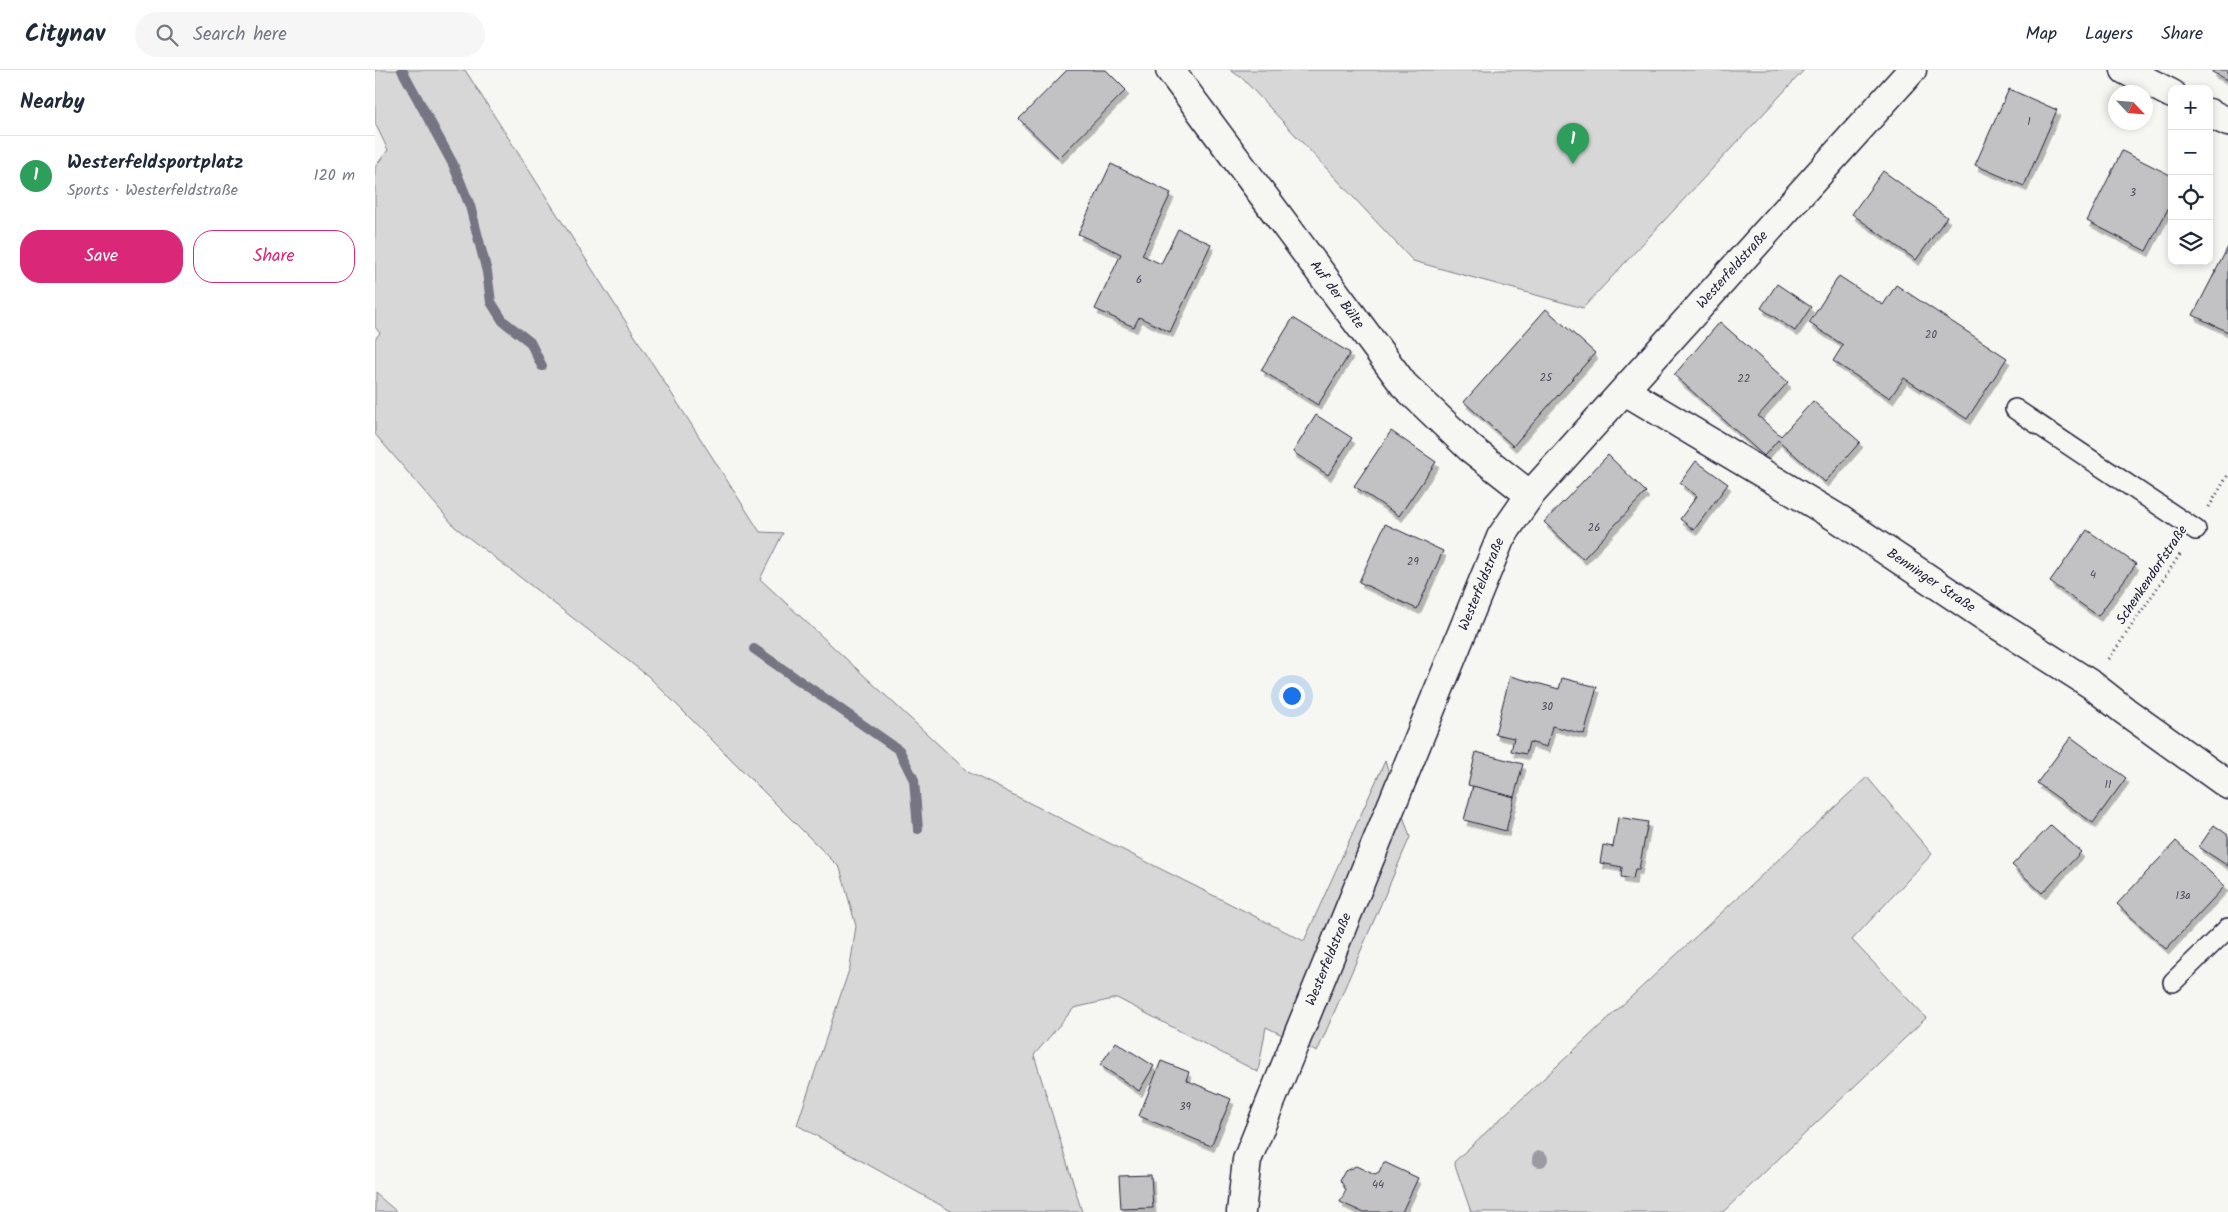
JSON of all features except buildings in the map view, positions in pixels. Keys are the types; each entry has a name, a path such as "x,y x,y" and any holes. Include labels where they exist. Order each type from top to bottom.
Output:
{"street":[{"name":"Auf der Bülte","path":"1170,70 1404,385 1470,448 1530,495"},
{"name":"Westerfeldstraße","path":"1241,1212 1247,1160 1501,537 1530,495 1912,70"},
{"path":"2125,70 2168,92"},
{"path":"2213,115 2228,122"},
{"name":"Benninger Straße","path":"1625,391 1839,519 1993,622 2092,685 2132,717 2228,785"}],"lane":[{"path":"2015,409 2196,530"},
{"path":"2173,982 2228,928"}],"path":[{"name":"Schenkendorfstraße","path":"2092,685 2196,530 2228,475"}],"shaded area":[{"path":"375,70 465,70 760,532 783,533 760,579 968,772 1304,941 1385,761 1410,837 1317,1052 1266,1027 1258,1072 1117,998 1074,1008 1034,1055 1082,1212 953,1212 797,1125 850,967 856,926 840,868 648,676 455,527 375,434 375,339 380,333 375,327 375,167 388,150 375,123"},
{"path":"1230,70 1804,70 1583,308 1413,261 1242,78"},
{"path":"1867,777 1932,854 1852,940 1926,1018 1723,1212 1471,1212 1454,1162"},
{"path":"375,1193 397,1212 375,1212"}],"waterway":[{"path":"402,70 453,164 470,206 487,272 491,302 503,321 530,342 542,366"},
{"path":"754,649 899,750 914,780 918,829"}],"place":[{"name":"Westerfeldsportplatz","path":"1573,164"}]}
